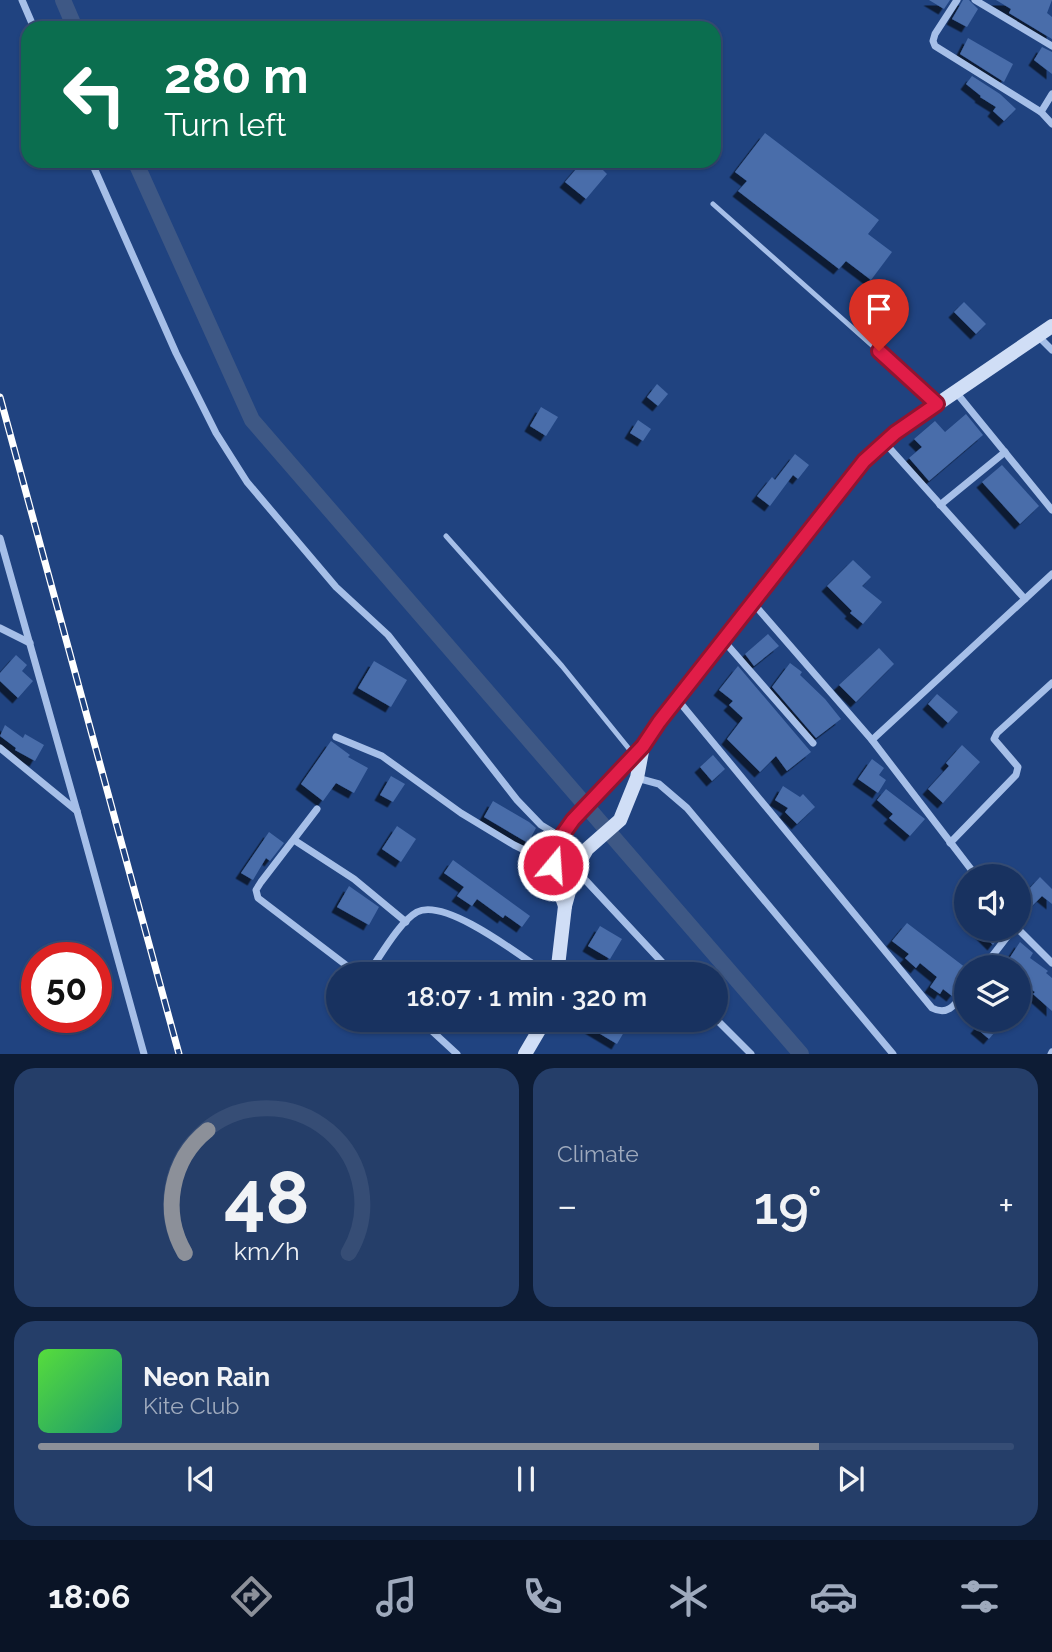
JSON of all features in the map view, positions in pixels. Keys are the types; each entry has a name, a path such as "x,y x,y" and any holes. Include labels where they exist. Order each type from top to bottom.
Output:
{"main road":[{"path":"565,906 553,865 561,837 573,820 639,750 864,461 895,433 1052,326"},
{"path":"559,962 565,906 575,870 587,849 621,820 637,778 639,750"},
{"path":"525,1054 538,1032"}],"street":[{"path":"22,0 31,21"},
{"path":"957,0 935,34 935,46 1041,112 1052,124"},
{"path":"975,0 1052,46"},
{"path":"1041,112 1052,94"},
{"path":"94,168 176,353 216,433 247,482 336,587 388,635 517,800 541,825 561,837"},
{"path":"1037,335 1052,350"},
{"path":"956,391 1052,510"},
{"path":"884,443 1025,598"},
{"path":"940,505 1005,452"},
{"path":"0,538 144,1054"},
{"path":"872,740 1052,573"},
{"path":"753,603 872,740 966,864"},
{"path":"0,628 30,643"},
{"path":"723,640 813,743"},
{"path":"950,843 1016,775 1018,767 994,739 997,733 1052,683"},
{"path":"677,699 932,1008 941,1013 947,1012 954,1004"},
{"path":"335,737 382,757 461,813 513,845 553,865"},
{"path":"0,748 77,811"},
{"path":"637,778 659,784 687,808 893,1054"},
{"path":"317,809 256,890 258,898 342,962"},
{"path":"294,840 355,879 406,922"},
{"path":"575,870 662,962"},
{"path":"377,962 406,922 418,912 431,908 463,919 529,962"},
{"path":"994,955 1006,941"},
{"path":"1029,941 1052,963"},
{"path":"728,1031 751,1054"},
{"path":"433,1032 457,1054"}],"lane":[{"path":"713,204 937,404"},
{"path":"446,536 639,750"}],"building":[{"path":"929,0 950,0 944,9"},
{"path":"963,0 969,0 978,9 967,27 952,19"},
{"path":"996,0 1052,0 1047,13 1052,17 1052,39 1009,13 1011,9"},
{"path":"968,38 1013,64 1004,82 960,54"},
{"path":"1042,47 1052,52 1052,74 1034,60"},
{"path":"972,76 1000,94 1016,109 1004,121 993,111 996,107 966,84"},
{"path":"765,133 879,220 868,234 892,252 871,280 846,261 839,269 738,191 747,181 735,172"},
{"path":"577,168 601,168 607,174 586,199 565,182"},
{"path":"964,302 986,324 976,334 954,312"},
{"path":"657,384 668,394 658,406 647,397"},
{"path":"541,407 558,417 546,436 530,426"},
{"path":"966,414 983,435 929,481 909,458 922,447 914,439 935,421 945,432"},
{"path":"638,420 651,429 643,441 630,433"},
{"path":"795,454 809,465 798,479 793,475 770,506 757,496 772,477 775,480"},
{"path":"1002,465 1039,506 1020,524 982,482"},
{"path":"853,560 871,577 862,586 882,602 863,624 827,586"},
{"path":"768,634 779,646 754,666 745,654"},
{"path":"879,648 894,664 856,702 839,685"},
{"path":"16,655 27,665 22,671 33,681 18,698 0,681 0,673"},
{"path":"374,661 407,680 391,707 358,688"},
{"path":"790,663 802,672 800,675 841,719 816,738 772,687"},
{"path":"738,666 811,752 787,771 776,756 760,772 727,739 743,718 729,705 733,701 719,690"},
{"path":"937,694 958,712 948,723 928,704"},
{"path":"5,725 23,738 25,734 44,745 35,761 15,750 16,748 0,736"},
{"path":"331,741 350,755 348,757 368,768 354,793 336,783 323,801 301,784"},
{"path":"962,745 980,762 943,803 928,789 949,766 946,763"},
{"path":"713,755 725,769 712,781 700,767"},
{"path":"872,759 884,768 879,775 886,780 878,793 858,779"},
{"path":"391,776 405,784 393,802 380,795"},
{"path":"783,786 800,797 803,794 815,807 797,824 785,812 788,808 775,800"},
{"path":"886,789 925,819 910,836 889,818 893,814 877,800"},
{"path":"493,801 536,828 528,843 484,817"},
{"path":"397,826 416,839 401,862 382,849"},
{"path":"269,832 284,843 270,861 266,858 253,880 241,873"},
{"path":"453,860 530,916 522,927 505,915 503,918 477,899 472,906 457,896 464,887 444,873"},
{"path":"1040,877 1052,889 1052,904 1042,896 1031,907 1031,887"},
{"path":"349,886 379,907 369,925 337,907"},
{"path":"907,923 954,959 952,996 943,989 940,994 930,987 937,977 920,963 916,968 905,958 909,954 892,941"},
{"path":"600,926 622,939 610,959 588,946"},
{"path":"1020,942 1033,953 1031,956 1012,955"},
{"path":"1031,959 1048,971 1046,973 1052,978 1052,1011 1033,994 1035,992 1031,989"},
{"path":"597,1032 624,1032 617,1044"},
{"path":"981,1032 995,1032 989,1039"}],"waterway":[{"path":"63,0 72,21"},
{"path":"138,168 252,420 801,1054"}],"railway":[{"path":"0,397 179,1054"}],"route":[{"path":"553,865 561,837 573,820 643,746 864,461 895,433 937,404 879,351"}]}
